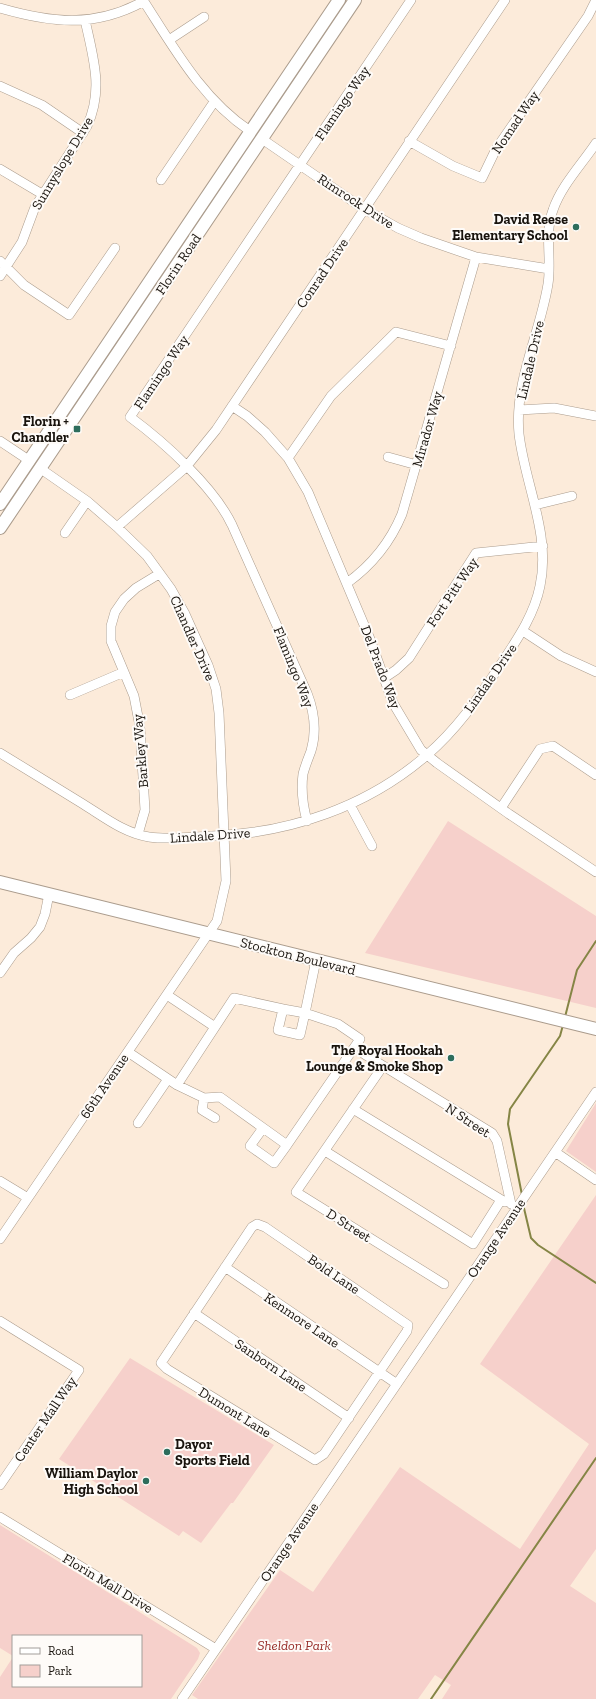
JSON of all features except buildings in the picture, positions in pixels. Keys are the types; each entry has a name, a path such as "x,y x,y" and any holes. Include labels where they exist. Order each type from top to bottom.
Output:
{"main road":[{"name":"Florin Road","path":"0,504 339,0"},
{"name":"Florin Road","path":"0,528 355,0"},
{"path":"261,116 262,139"},
{"path":"250,131 250,156"},
{"path":"40,446 41,469"},
{"path":"30,461 30,484"},
{"name":"Stockton Boulevard","path":"0,882 596,1029"}],"street":[{"name":"Flamingo Way","path":"307,821 302,789 304,773 314,736 314,722 310,700 229,518 210,492 164,444 130,418 411,0"},
{"name":"Conrad Drive","path":"118,527 186,467 216,430 504,0"},
{"name":"Nomad Way","path":"409,141 453,166 482,178 492,156 588,16 596,0"},
{"path":"0,8 43,18 84,20 116,15 143,1 192,76 214,102 250,131"},
{"path":"169,40 204,17"},
{"name":"Sunnyslope Drive","path":"0,276 7,268 22,242 32,213 42,194 83,133 93,112 97,90 95,68 84,20"},
{"path":"0,86 42,105 83,133"},
{"path":"161,180 214,102"},
{"name":"Rimrock Drive","path":"262,139 364,209 421,238 476,258 550,270"},
{"name":"Lindale Drive","path":"0,753 124,829 138,834 164,838 224,835 274,829 307,821 350,805 390,782 426,755 460,722 474,704 523,631 536,601 540,587 543,566 543,546 535,505 521,450 519,410 523,381 546,292 550,270 548,237 551,213 558,198 596,143"},
{"path":"0,169 42,194"},
{"path":"0,261 24,285 69,315 115,248"},
{"name":"Mirador Way","path":"347,583 371,564 389,541 402,514 476,258"},
{"path":"288,458 331,396 396,332 451,346"},
{"name":"Del Prado Way","path":"232,406 247,416 265,432 288,458 308,492 370,639 401,719 421,750 501,808 596,872"},
{"path":"519,410 554,408 596,416"},
{"path":"0,441 30,461"},
{"path":"388,457 417,465"},
{"name":"Chandler Drive","path":"41,469 87,502 118,527 147,556 171,589 185,614 208,665 216,689 219,713 224,835 224,887 217,921 209,934"},
{"path":"535,505 572,496"},
{"path":"65,533 87,502"},
{"name":"Fort Pitt Way","path":"384,678 396,670 408,658 476,553 543,546"},
{"name":"Barkley Way","path":"138,834 145,810 140,727 134,696 112,641 112,619 119,605 130,593 159,574"},
{"path":"523,631 561,656 596,672"},
{"path":"70,695 124,672"},
{"path":"501,808 540,749 545,746 552,746 596,775"},
{"path":"350,805 372,846"},
{"path":"0,974 14,953 31,938 40,927 45,914 49,894"},
{"name":"66th Avenue","path":"0,1239 209,934"},
{"path":"283,1009 278,1030 300,1035 316,960"},
{"path":"167,995 215,1027"},
{"path":"177,1085 234,998 305,1013 338,1024 360,1039 274,1163 250,1146 263,1128"},
{"path":"128,1052 177,1085 204,1098 220,1097 287,1145"},
{"name":"N Street","path":"364,1054 492,1133 497,1141 516,1205"},
{"path":"383,1066 325,1151 473,1244 501,1200"},
{"path":"138,1123 168,1079"},
{"name":"Orange Avenue","path":"182,1699 397,1384 516,1205 530,1188 596,1092"},
{"path":"204,1098 202,1110 215,1118"},
{"path":"353,1109 501,1200 516,1205"},
{"name":"D Street","path":"325,1151 296,1192 444,1284"},
{"path":"555,1152 596,1180"},
{"path":"0,1181 28,1198"},
{"name":"Bold Lane","path":"225,1267 252,1227 261,1225 272,1231 408,1325 407,1332 380,1372"},
{"name":"Dumont Lane","path":"225,1267 162,1361 162,1366 167,1370 312,1460 321,1457 380,1372"},
{"name":"Kenmore Lane","path":"225,1267 380,1372"},
{"name":"Sanborn Lane","path":"194,1313 349,1418"},
{"name":"Center Mall Way","path":"0,1321 79,1370 0,1485"},
{"path":"380,1372 397,1384"},
{"name":"Florin Mall Drive","path":"0,1517 216,1649"}],"green space":[{"path":"448,821 596,916 596,1008 365,953"},
{"path":"596,1103 596,1172 566,1151"},
{"name":"Sheldon Park","path":"596,1195 596,1549 570,1586 596,1603 596,1699 442,1699 451,1685 435,1675 418,1699 198,1699 192,1695 280,1570 313,1592 400,1467 520,1549 589,1444 480,1364"},
{"name":"Dayor Sports Field","path":"130,1358 274,1445 233,1503 231,1503 201,1543 183,1531 179,1536 59,1459"},
{"path":"0,1525 197,1648 200,1653 198,1659 171,1699 0,1699 0,1677 12,1659 12,1687 142,1687 142,1635 12,1635 12,1655 0,1648"}],"waterway":[{"path":"565,1017 577,970 596,941"},
{"path":"522,1195 508,1124 510,1109 560,1036 563,1025"},
{"path":"523,1204 531,1238 538,1245 596,1283"},
{"path":"431,1699 596,1458"}],"place":[{"name":"David Reese Elementary School","path":"576,227"},
{"name":"Florin + Chandler","path":"77,429"},
{"name":"The Royal Hookah Lounge & Smoke Shop","path":"451,1058"},
{"name":"Dayor Sports Field","path":"167,1452"},
{"name":"William Daylor High School","path":"146,1481"}]}
